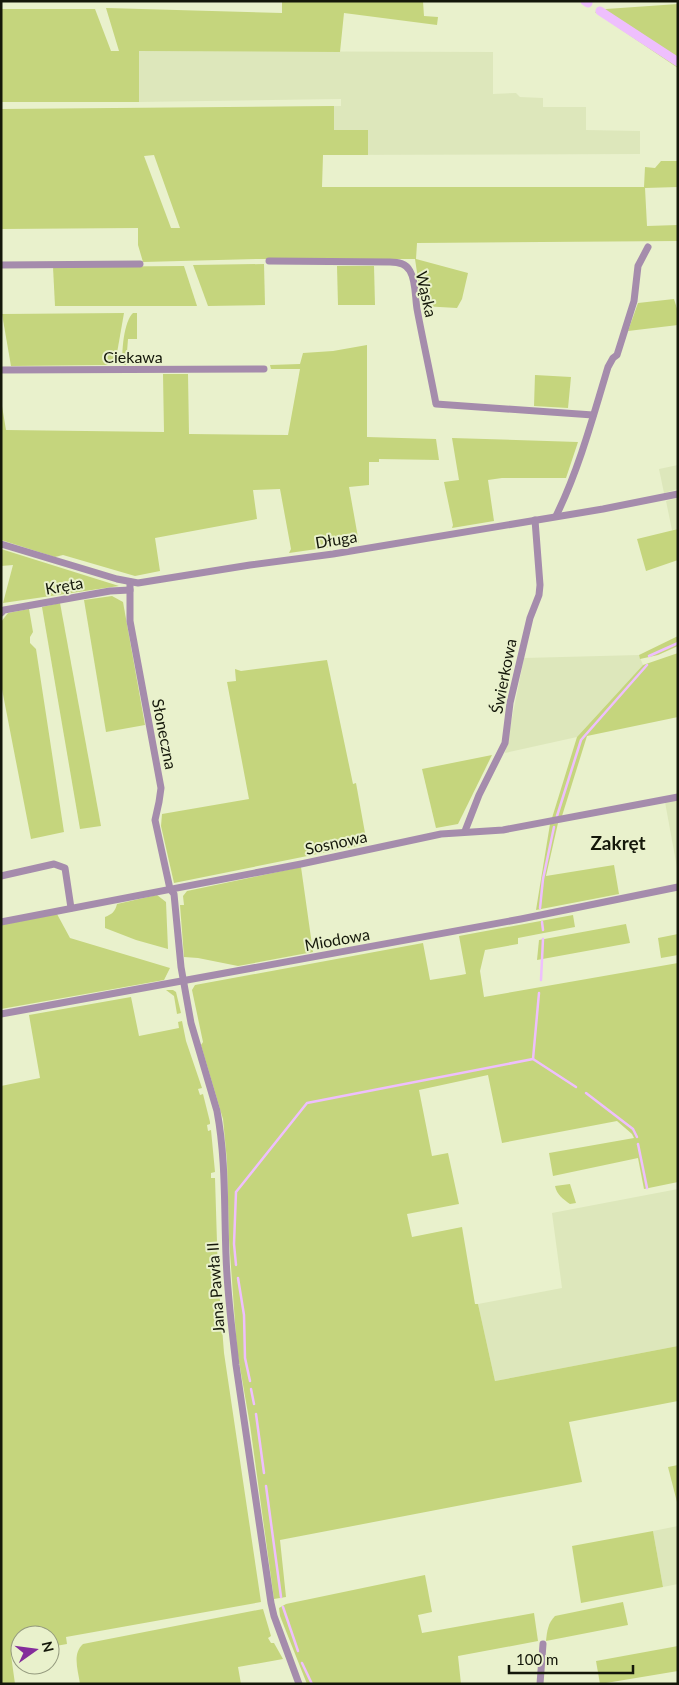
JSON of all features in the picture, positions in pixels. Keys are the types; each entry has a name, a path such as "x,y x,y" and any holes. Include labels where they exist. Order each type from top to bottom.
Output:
{"street":[{"path":"556,516 570,487 608,367 617,355 631,314 638,266 648,247"},
{"name":"Wąska","path":"269,262 390,262 403,264 407,267 413,279 436,404 593,415"},
{"path":"1,265 140,264"},
{"name":"Ciekawa","path":"1,370 264,369"},
{"name":"Długa","path":"1,544 130,582 153,581 333,554 678,494"},
{"name":"Świerkowa","path":"465,831 479,795 505,743 510,702 530,618 539,595 540,585 535,520"},
{"name":"Słoneczna","path":"130,582 130,621 161,788 154,820 170,889"},
{"name":"Kręta","path":"2,611 110,590 130,590"},
{"name":"Sosnowa","path":"1,922 302,864 441,834 503,830 678,797"},
{"path":"1,876 54,864 65,868 71,908"},
{"name":"Miodowa","path":"1,1014 521,919 678,887"},
{"name":"Jana Pawła II","path":"170,889 174,894 176,903 179,949 191,1023 220,1124 224,1161 226,1257 232,1331 271,1604 299,1684"},
{"path":"540,1684 543,1644"}],"shaded area":[{"path":"138,51 493,52 493,94 516,93 520,97 543,98 543,107 586,107 586,130 640,131 640,154 323,155 214,108 341,106 341,99 139,102"},
{"path":"678,465 678,489 664,493 659,469"},
{"path":"678,498 678,529 672,530 666,501"},
{"path":"639,655 643,665 577,737 505,753 524,658"},
{"path":"678,800 678,873 665,802"},
{"path":"678,1189 678,1346 495,1381 478,1304 562,1288 552,1213"},
{"path":"678,1526 678,1584 663,1587 653,1531"}],"green space":[{"path":"282,1 423,1 424,16 438,17 437,25 344,13 340,52 139,51 139,102 1,102 1,9 95,9 111,51 119,51 106,8 282,13"},
{"path":"678,4 678,68 595,12 606,9"},
{"path":"334,106 334,130 368,130 368,155 323,155 322,187 644,187 645,167 655,168 661,161 678,161 678,187 645,188 647,226 678,225 678,241 417,243 416,259 468,273 462,299 457,308 422,306 415,259 257,259 143,262 138,245 138,228 1,229 1,109","holes":["154,155 180,228 171,228 144,156"]},
{"path":"264,264 265,305 208,306 193,265"},
{"path":"184,266 197,306 55,306 53,267"},
{"path":"337,266 374,266 375,305 338,305"},
{"path":"674,299 678,312 678,325 628,331 638,303"},
{"path":"124,313 117,353 109,365 11,366 2,314"},
{"path":"133,313 137,313 137,339 128,339 126,365 123,365 122,353 125,330"},
{"path":"367,345 367,437 436,439 439,460 379,459 379,462 369,462 369,485 349,487 359,543 289,553 291,549 280,489 253,490 257,519 155,538 160,571 135,576 63,555 55,557 1,540 1,400 6,430 164,432 163,374 188,374 189,434 288,435 300,369 271,369 270,365 300,364 303,353 333,351"},
{"path":"535,375 571,377 568,408 534,406"},
{"path":"452,438 578,442 566,478 502,478 488,480 494,521 452,528 444,482 459,480"},
{"path":"678,529 678,560 646,571 637,539"},
{"path":"1,549 119,586 3,603 13,565 1,566"},
{"path":"112,596 123,602 145,725 106,732 84,600"},
{"path":"60,603 101,826 80,829 42,607"},
{"path":"29,609 33,632 30,637 30,643 36,649 64,832 31,839 1,684 1,622 8,613"},
{"path":"678,636 678,646 658,655 640,659 639,655"},
{"path":"678,653 678,717 587,736 562,816 552,818 577,737 643,665"},
{"path":"327,660 353,784 356,783 367,844 174,883 161,826 162,814 249,799 227,682 236,681 235,669 241,671"},
{"path":"492,755 458,824 436,828 422,769"},
{"path":"558,823 546,876 614,865 619,894 536,910 550,824"},
{"path":"301,867 313,952 238,966 184,957 180,905 184,905 183,896 187,891"},
{"path":"157,895 166,902 168,949 136,940 105,928 105,917 113,912 117,904"},
{"path":"57,914 70,938 170,968 164,980 1,1009 1,925"},
{"path":"573,915 575,927 518,938 518,944 485,950 480,971 484,997 678,963 678,1182 644,1189 638,1158 553,1176 549,1153 634,1138 632,1134 617,1121 502,1143 488,1075 419,1090 432,1156 448,1153 459,1204 407,1214 412,1237 462,1227 475,1304 478,1304 495,1381 678,1346 678,1401 569,1422 582,1482 280,1540 286,1597 274,1599 250,1425 237,1350 223,1119 201,1045 203,1042 192,990 195,985 423,943 430,980 461,975 466,974 459,936"},
{"path":"626,924 630,943 537,960 539,940"},
{"path":"678,934 678,955 661,958 658,938"},
{"path":"166,990 176,992 181,1013 177,1014 174,996"},
{"path":"131,997 139,1036 179,1028 178,1022 182,1021 186,1041 202,1088 198,1089 200,1095 203,1094 210,1122 207,1125 208,1131 211,1130 215,1172 211,1173 211,1178 215,1178 218,1275 224,1353 261,1602 66,1637 67,1644 60,1645 60,1625 10,1625 10,1675 14,1675 15,1684 1,1684 1,1086 40,1078 29,1015"},
{"path":"570,1184 576,1203 570,1204 559,1194 555,1186"},
{"path":"678,1465 678,1506 668,1467"},
{"path":"653,1531 663,1587 581,1603 572,1546"},
{"path":"425,1575 432,1612 418,1615 422,1633 534,1613 538,1641 458,1656 461,1684 307,1684 280,1616 279,1608 286,1604"},
{"path":"623,1602 628,1625 546,1641 548,1627 555,1616"},
{"path":"263,1609 271,1636 268,1638 271,1643 274,1643 283,1659 238,1667 241,1684 80,1684 77,1657 83,1644"},
{"path":"678,1646 678,1671 600,1684 596,1661"}],"waterway":[{"path":"600,11 678,62"},
{"path":"649,656 678,643"},
{"path":"557,816 581,740 647,665"},
{"path":"540,908 543,879 554,827"},
{"path":"542,922 543,930"},
{"path":"541,980 543,939"},
{"path":"236,1265 234,1244 236,1192 307,1103 533,1059 539,993"},
{"path":"533,1059 576,1087"},
{"path":"586,1093 633,1129 637,1137"},
{"path":"638,1144 647,1188"},
{"path":"238,1278 244,1315 245,1358 250,1381"},
{"path":"251,1389 254,1404"},
{"path":"256,1414 264,1473"},
{"path":"266,1486 281,1597"},
{"path":"283,1607 298,1651"},
{"path":"302,1663 312,1684"}],"district":[{"name":"Zakręt","path":"618,842"}]}
